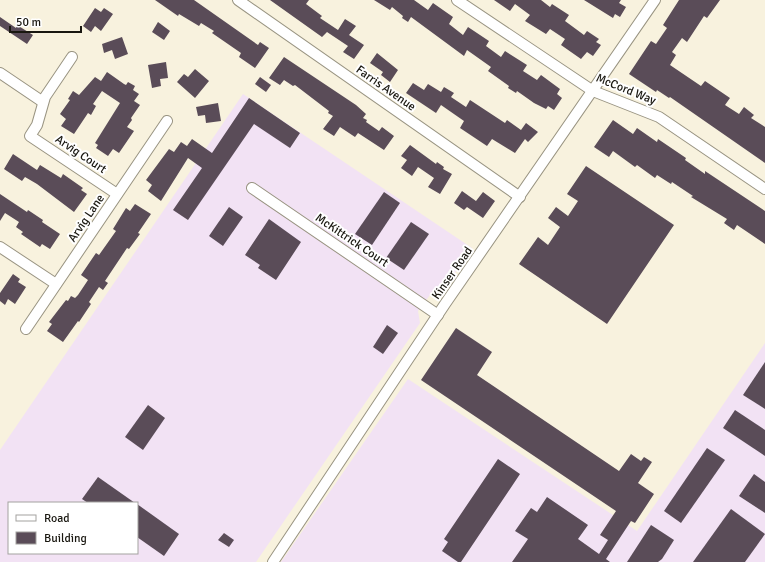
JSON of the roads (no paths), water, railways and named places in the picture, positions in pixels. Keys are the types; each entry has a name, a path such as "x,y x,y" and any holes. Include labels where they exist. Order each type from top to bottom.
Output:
{"street":[{"name":"Farris Avenue","path":"238,0 520,197"},
{"name":"McCord Way","path":"457,0 593,91 659,117 765,188"},
{"name":"Kinser Road","path":"273,562 438,315 655,0"},
{"path":"0,73 43,102 72,57"},
{"name":"Arvig Court","path":"43,102 37,125 30,136 117,194"},
{"name":"Arvig Lane","path":"26,329 167,121"},
{"name":"McKittrick Court","path":"252,188 438,315"},
{"path":"0,247 56,284"}]}
